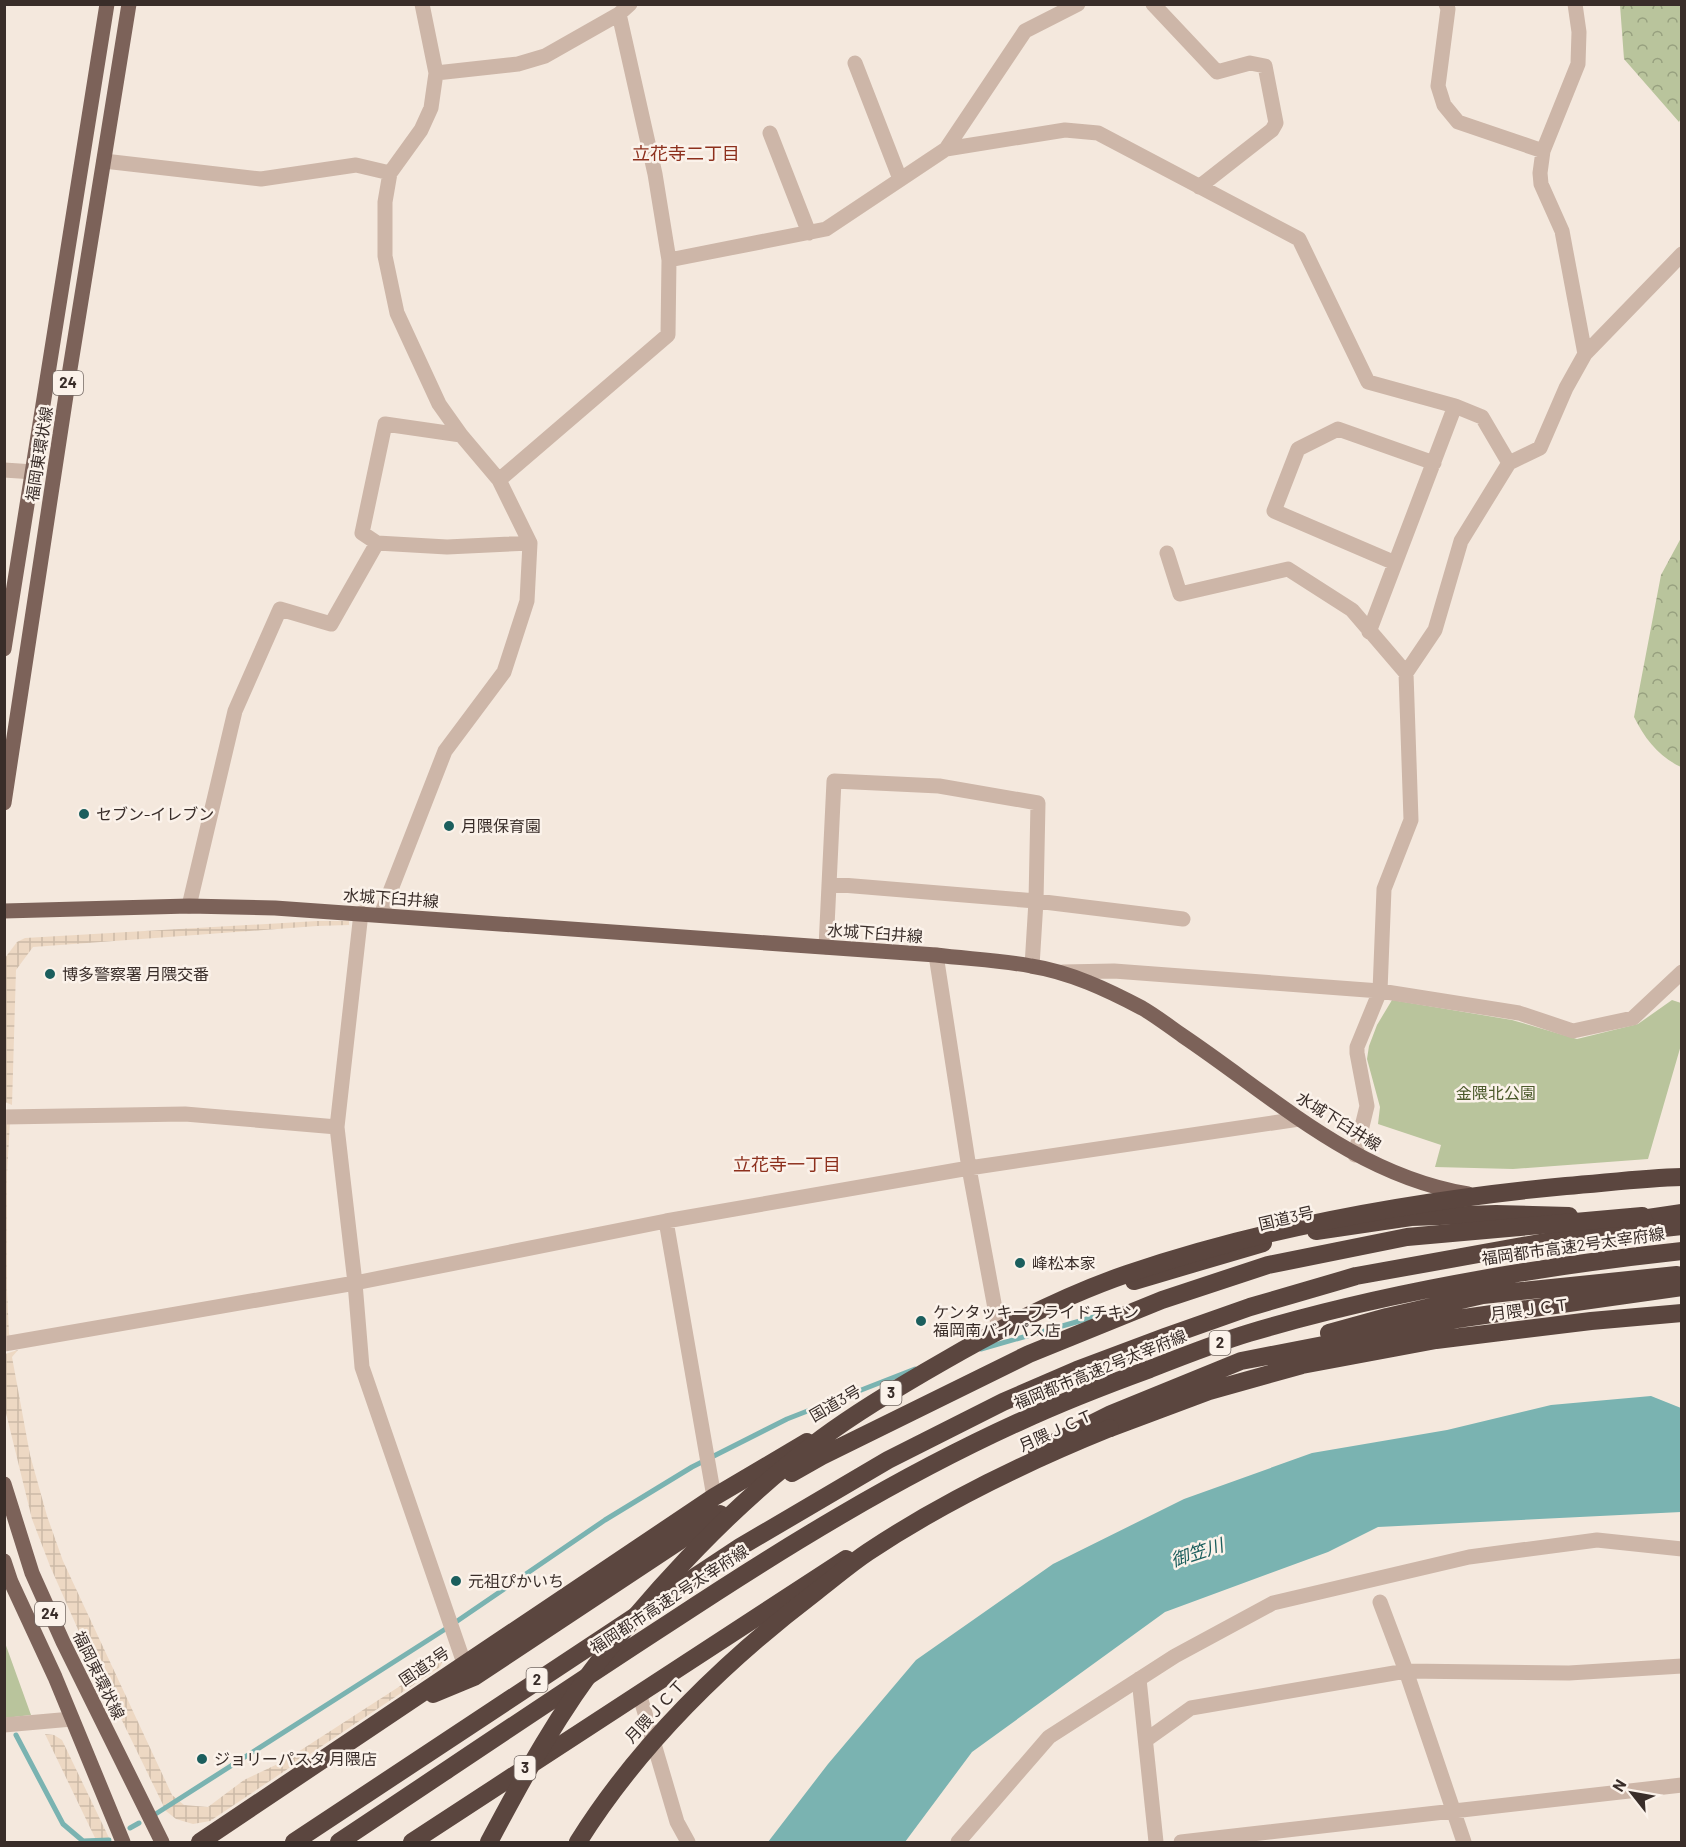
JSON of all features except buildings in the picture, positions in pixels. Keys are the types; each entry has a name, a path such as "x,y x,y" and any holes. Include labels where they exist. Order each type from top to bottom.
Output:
{"highway":[{"name":"福岡都市高速2号太宰府線","path":"489,1842 529,1767 567,1706 599,1662 664,1585 717,1530 774,1477 821,1439 879,1399 968,1347 1055,1303 1126,1275 1198,1253 1313,1223 1429,1202 1531,1190 1682,1177"},
{"name":"国道3号","path":"200,1842 714,1497 999,1330 1058,1303 1296,1234 1411,1217 1496,1214 1648,1218 1682,1213"},
{"path":"396,1710 474,1677 720,1514 822,1456 1029,1354 1162,1300 1268,1266 1407,1237 1642,1216 1647,1229"},
{"name":"福岡都市高速2号太宰府線","path":"294,1842 740,1547 888,1460 1003,1402 1099,1362 1250,1307 1356,1276 1520,1245 1682,1226"},
{"name":"福岡都市高速2号太宰府線","path":"339,1842 607,1663 795,1543 899,1482 1016,1423 1085,1393 1247,1334 1385,1297 1484,1277 1594,1260 1682,1251"},
{"path":"1241,1361 1335,1331 1483,1295 1682,1275"},
{"name":"3","path":"412,1842 930,1504 1111,1414 1241,1361 1457,1318 1682,1287"},
{"name":"月隈ＪＣＴ","path":"578,1842 638,1758 699,1692 776,1622 867,1553 921,1520 1050,1453 1209,1391 1302,1365 1436,1340 1591,1321 1682,1313"}],"main road":[{"name":"福岡東環状線","path":"4,649 107,4"},
{"name":"福岡東環状線","path":"4,803 70,369 129,4"},
{"name":"水城下臼井線","path":"4,910 189,906 275,908 826,947 1032,966 1060,972 1088,982 1142,1009 1210,1054 1299,1119 1355,1155 1394,1173 1446,1190 1491,1197 1556,1196 1623,1190 1682,1177"},
{"name":"福岡東環状線","path":"4,1484 32,1573 68,1653 162,1842"},
{"name":"24","path":"4,1561 123,1842"}],"street":[{"path":"381,915 445,752 504,672 527,602 530,543 499,480 460,435 439,404 397,313 385,256 385,202 390,173 422,130 432,108 436,73 422,4"},
{"path":"669,260 826,230 946,149 1025,31 1078,4"},
{"path":"1153,4 1217,72 1250,63 1265,66 1276,123 1272,130 1199,187"},
{"path":"1446,4 1448,9 1438,86 1444,105 1458,122 1543,152"},
{"path":"1575,4 1579,32 1578,64 1543,152 1540,173 1541,184 1562,231 1585,354"},
{"path":"436,73 518,64 545,56 625,9 669,260 668,335 499,480"},
{"path":"855,63 900,179"},
{"path":"946,149 1065,130 1098,133 1299,239 1368,382 1455,406 1482,417 1509,463"},
{"path":"770,133 809,233"},
{"path":"104,161 261,179 356,165 390,173"},
{"path":"1355,1155 1367,1106 1357,1047 1380,991 1384,889 1411,820 1406,673 1435,630 1461,541 1509,463 1540,448 1566,388 1585,354 1682,254"},
{"path":"1369,632 1455,406"},
{"path":"460,435 385,424 362,533 377,543 447,547 530,543"},
{"path":"1395,563 1274,511 1298,449 1338,429 1434,463"},
{"path":"4,470 34,472"},
{"path":"189,906 235,711 280,609 331,624 377,543"},
{"path":"1167,553 1180,594 1288,569 1352,610 1406,673"},
{"path":"826,947 834,781 939,786 1038,803 1032,966"},
{"path":"830,884 1036,901 1183,919"},
{"path":"361,913 337,1127 362,1367 464,1663"},
{"path":"936,956 969,1168 999,1330"},
{"path":"1060,972 1114,971 1380,991 1519,1013 1573,1031 1633,1018 1682,972"},
{"path":"4,1117 185,1114 337,1127"},
{"path":"4,1344 355,1283 666,1221 969,1168 1299,1119"},
{"path":"666,1221 714,1497"},
{"path":"958,1842 1049,1737 1175,1656 1273,1603 1469,1557 1597,1540 1682,1550"},
{"path":"1380,1602 1464,1842"},
{"path":"1146,1740 1191,1708 1406,1671 1569,1673 1682,1666"},
{"path":"1139,1679 1156,1842"},
{"path":"639,1693 677,1822 688,1842"},
{"path":"4,1725 72,1719"},
{"path":"1180,1842 1682,1785"}],"green space":[{"path":"1620,5 1681,5 1682,116 1679,122 1624,59"},
{"path":"1681,538 1681,767 1666,758 1653,746 1634,717 1661,575"},
{"name":"金隈北公園","path":"1392,1000 1512,1020 1577,1039 1638,1024 1672,1000 1681,1003 1681,1045 1648,1159 1513,1169 1435,1167 1441,1145 1378,1124 1380,1107 1367,1059 1377,1025"},
{"path":"4,1640 31,1715 5,1718"}],"shaded area":[{"path":"349,921 349,925 33,947 16,970 12,1105 5,1102 5,958 17,942 25,938"},
{"path":"10,1122 7,1173 7,1291 9,1334 13,1339 5,1339 4,1124"},
{"path":"18,1350 12,1357 30,1455 47,1516 63,1561 172,1795 184,1805 208,1807 244,1780 284,1761 445,1657 440,1667 210,1821 193,1824 176,1819 166,1811 80,1634 32,1519 5,1409 5,1354"},
{"path":"45,1734 54,1735 62,1740 111,1842 97,1842"}],"water":[{"name":"御笠川","path":"1651,1396 1681,1408 1681,1512 1378,1527 1328,1552 1165,1612 972,1752 905,1842 768,1842 828,1764 916,1660 1053,1564 1184,1499 1312,1453 1447,1430 1551,1405"}],"waterway":[{"path":"981,1349 1108,1313"},
{"path":"154,1815 447,1628 605,1520 692,1467 787,1419 915,1369"},
{"path":"16,1735 63,1824 83,1841 109,1840"},
{"path":"130,1828 139,1823"}],"place":[{"name":"セブン-イレブン","path":"84,814"},
{"name":"月隈保育園","path":"449,826"},
{"name":"博多警察署 月隈交番","path":"50,974"},
{"name":"峰松本家","path":"1020,1263"},
{"name":"ケンタッキーフライドチキン 福岡南バイパス店","path":"921,1321"},
{"name":"元祖ぴかいち","path":"456,1581"},
{"name":"ジョリーパスタ 月隈店","path":"202,1759"}],"district":[{"name":"立花寺二丁目","path":"686,154"},
{"name":"立花寺一丁目","path":"787,1165"}]}
